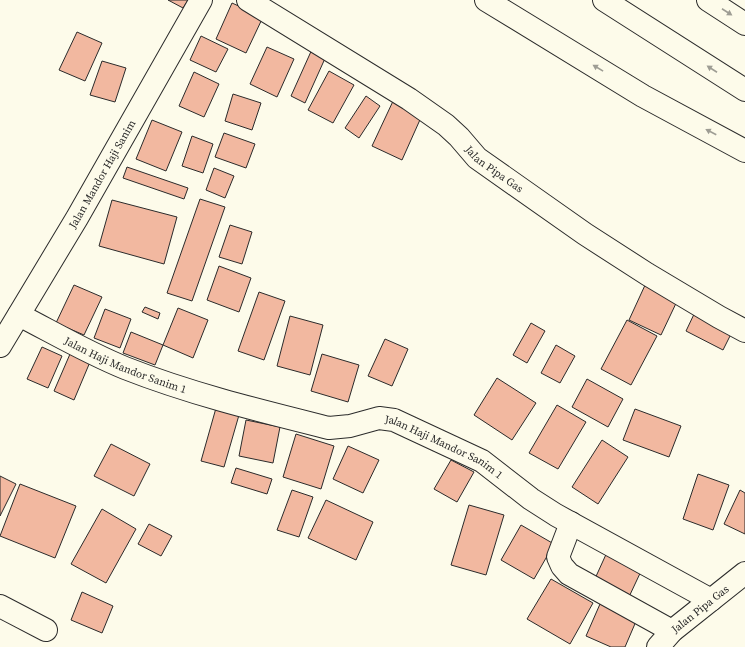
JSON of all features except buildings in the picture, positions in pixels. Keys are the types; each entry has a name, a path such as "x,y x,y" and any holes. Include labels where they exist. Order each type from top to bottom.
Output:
{"main road":[{"name":"Jalan Mandor Haji Sanim","path":"0,346 77,218 201,0"},
{"name":"Jalan Pipa Gas","path":"248,0 409,99 446,125 459,137 477,158 585,234 647,274 745,331"},
{"path":"486,0 643,96 745,151"},
{"path":"604,0 745,90"},
{"path":"708,0 745,24"},
{"name":"Jalan Haji Mandor Sanim 1","path":"19,315 124,367 214,397 329,428 350,426 379,418 394,420 482,461 531,499 571,523 711,600"},
{"path":"571,523 558,557 562,566 569,574 672,631"},
{"name":"Jalan Pipa Gas","path":"658,647 672,631 745,573"},
{"path":"0,606 46,630"}]}
